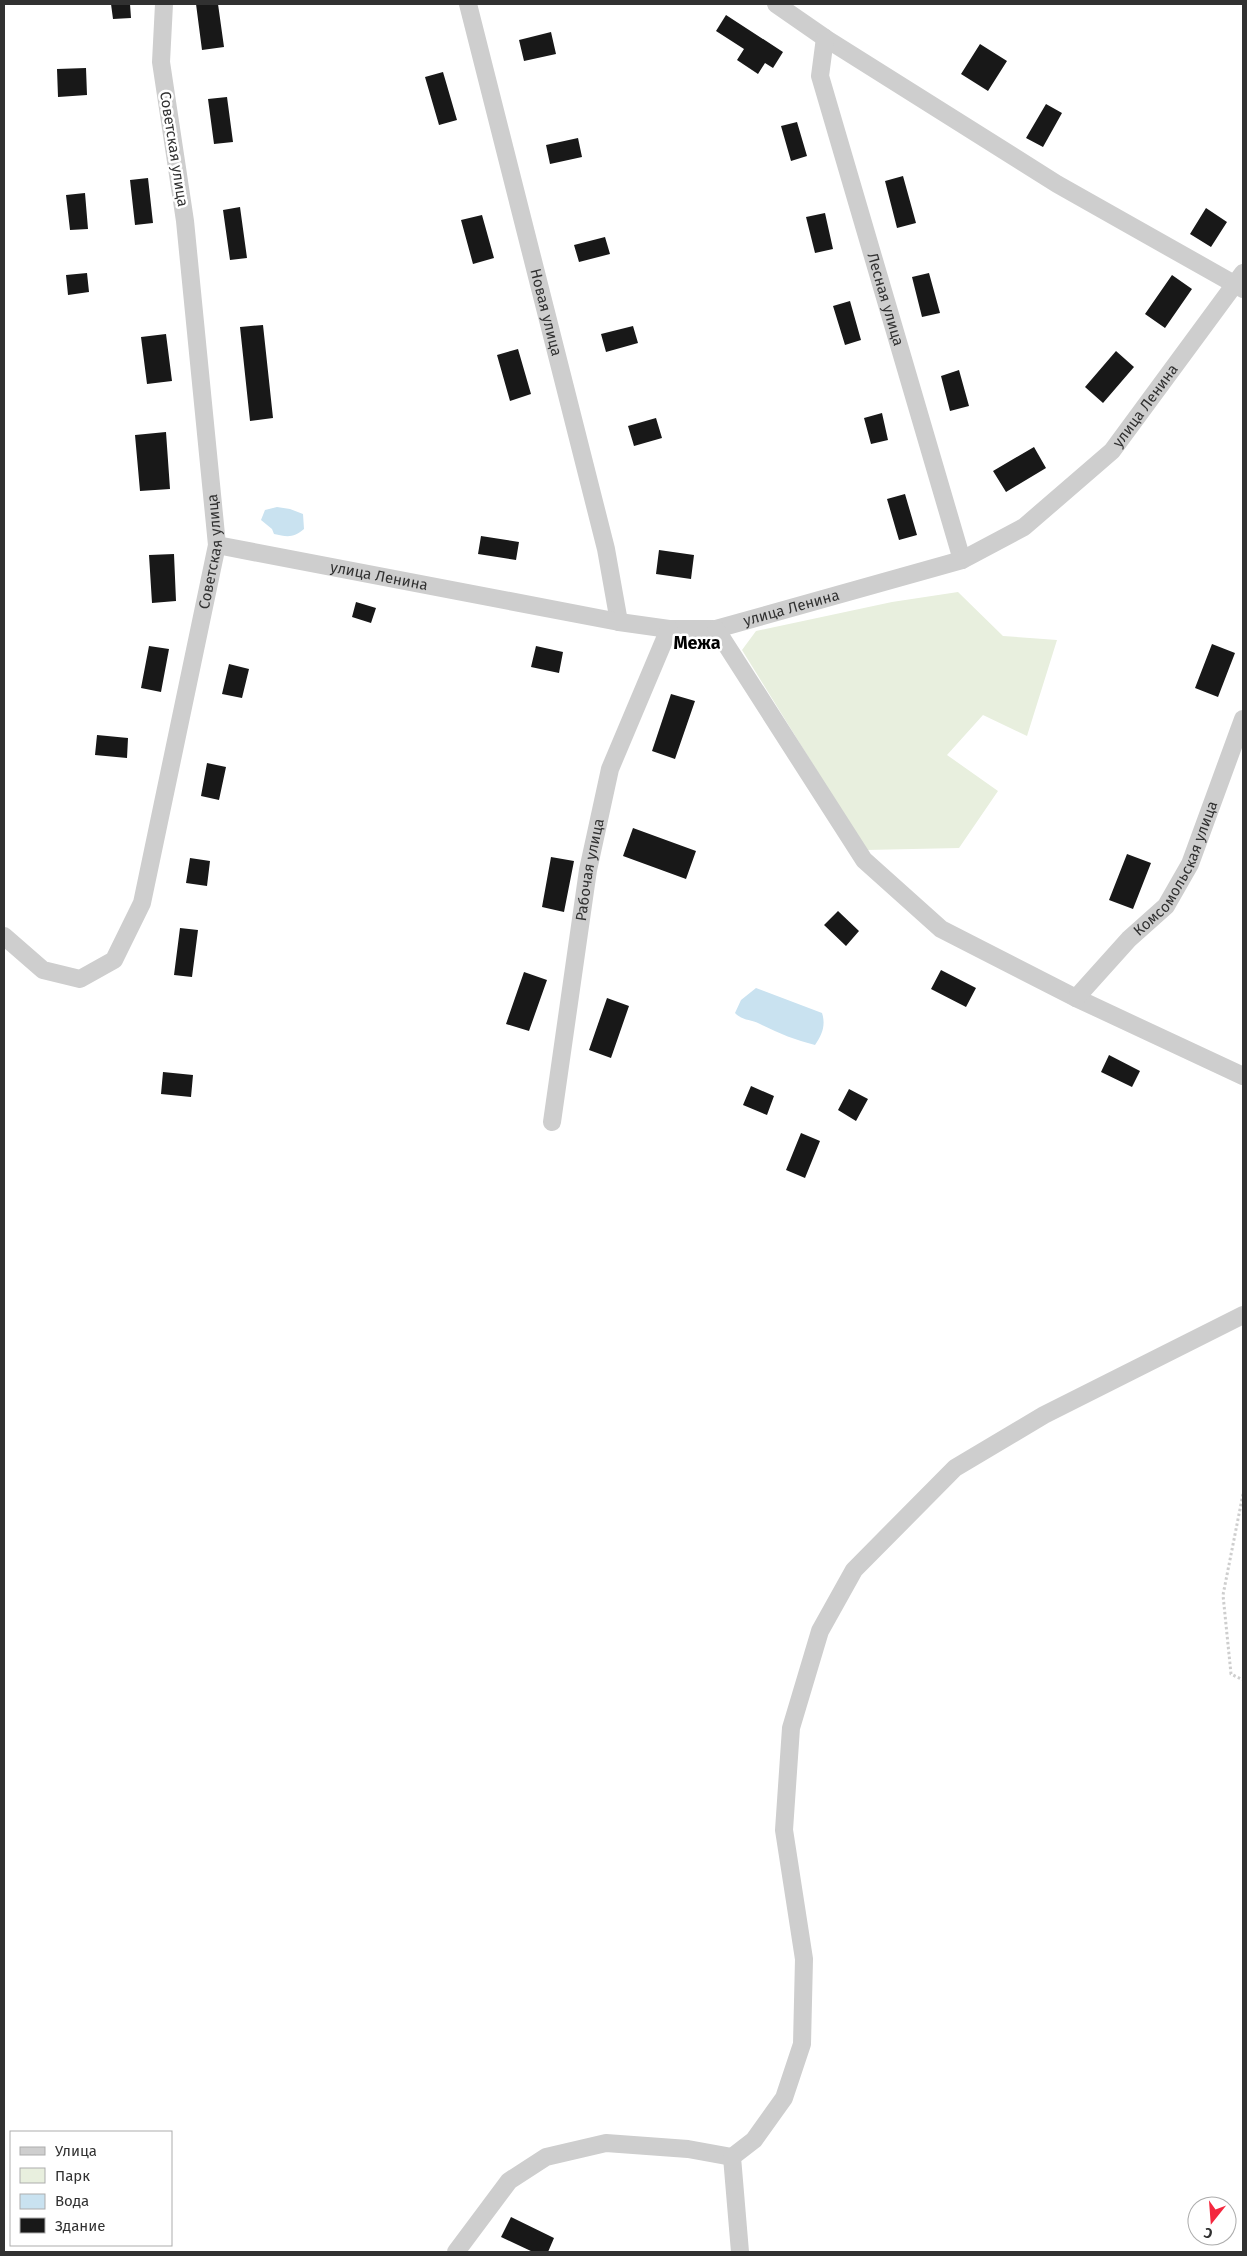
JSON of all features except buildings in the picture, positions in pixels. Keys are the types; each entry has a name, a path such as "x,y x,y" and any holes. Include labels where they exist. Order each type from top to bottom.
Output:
{"street":[{"name":"Советская улица","path":"4,936 43,970 80,979 114,960 142,903 216,545 185,221 161,62 164,4"},
{"name":"Новая улица","path":"468,4 606,549 619,622"},
{"path":"776,4 825,38 1057,184 1240,282"},
{"name":"Лесная улица","path":"825,38 820,76 962,560"},
{"name":"улица Ленина","path":"216,545 619,622 669,629 716,629 962,560 1024,527 1112,451 1240,282"},
{"name":"Рабочая улица","path":"552,1122 588,870 610,769 669,629"},
{"path":"716,629 864,860 941,929 1076,998 1243,1076"},
{"name":"Комсомольская улица","path":"1076,998 1129,939 1166,906 1190,864 1243,718"},
{"path":"456,2252 509,2181 546,2158 606,2144 688,2149 732,2157 754,2140 784,2098 802,2044 804,1959 784,1830 790,1728 820,1632 854,1570 955,1468 1044,1415 1243,1315"},
{"path":"732,2157 740,2252"}],"path":[{"path":"1243,1494 1223,1595 1231,1674 1243,1680"}],"green space":[{"path":"958,592 1003,636 1057,640 1027,736 983,715 947,755 998,791 959,848 866,850 742,650 756,631 892,602"}],"water":[{"path":"277,507 303,514 304,529 290,536 274,534 272,529 261,520 265,510"},
{"path":"756,988 822,1013 823,1030 815,1045 787,1036 735,1013 741,1000"}],"district":[{"name":"Межа","path":"697,643"}]}
